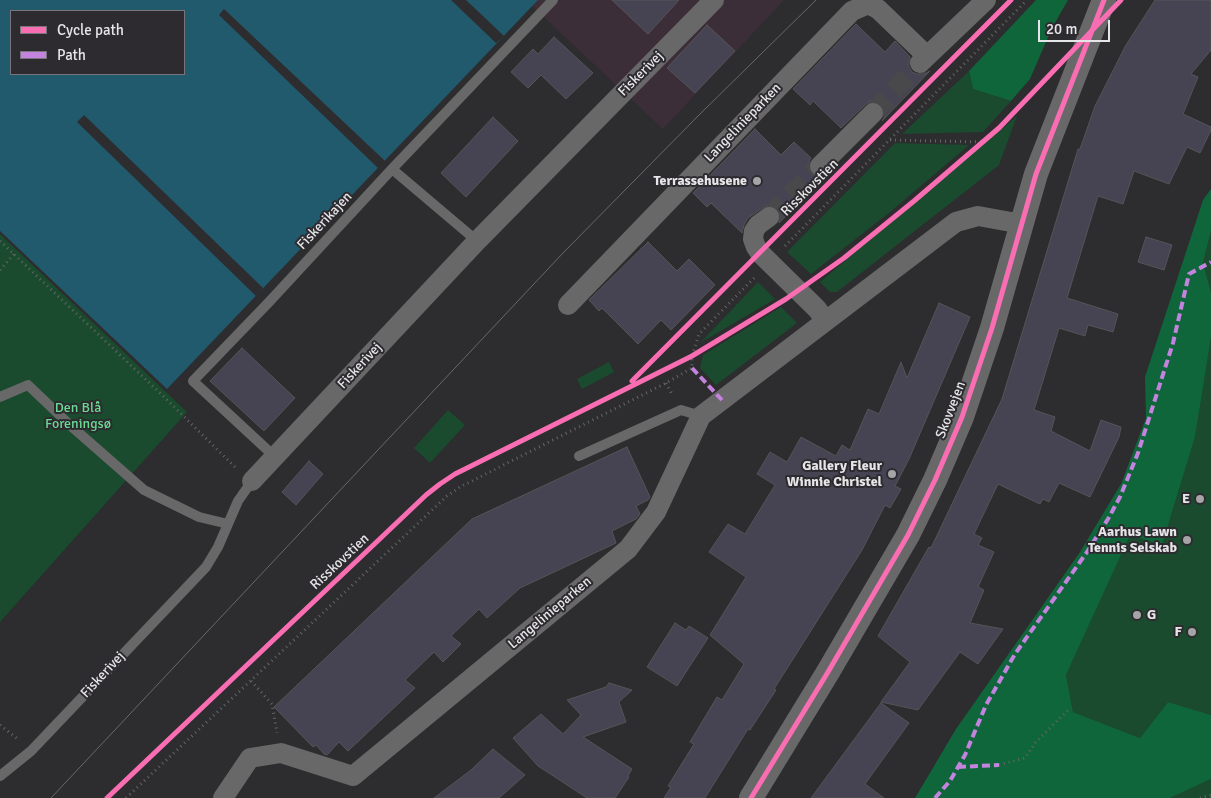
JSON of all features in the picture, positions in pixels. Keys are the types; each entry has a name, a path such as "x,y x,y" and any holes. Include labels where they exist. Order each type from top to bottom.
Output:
{"street":[{"name":"Fiskerivej","path":"251,482 477,241 714,0"},
{"name":"Langelinieparken","path":"568,305 852,10 868,4 878,9 923,59 986,0"},
{"name":"Skovvejen","path":"751,798 828,672 908,535 935,480 962,417 983,355 1036,174 1104,0"},
{"name":"Skovvejen","path":"1079,66 1123,0"},
{"path":"820,166 873,113"},
{"name":"Langelinieparken","path":"223,798 250,758 281,753 353,776 628,549 656,512 701,416 956,222 978,216 1022,224"},
{"path":"769,217 758,224 754,231 756,247 826,321"}],"lane":[{"name":"Fiskerikajen","path":"274,456 193,381 553,0"},
{"path":"392,169 477,241"},
{"path":"0,397 28,385 144,490 199,517 228,524"},
{"path":"579,456 681,410 701,416"},
{"name":"Fiskerivej","path":"0,776 31,751 206,567 218,547 238,501 251,482"}],"path":[{"path":"974,149 988,137"},
{"path":"890,140 982,142"},
{"path":"0,241 251,482"},
{"path":"0,270 14,254"},
{"path":"251,681 272,704 281,753"},
{"path":"999,765 1025,758 1035,743 1068,710"},
{"path":"1201,798 1211,795"}],"shaded area":[{"path":"538,0 784,0 663,129 532,6"}],"green space":[{"path":"1036,0 1068,0 1052,28 1030,79 1011,101 973,89 969,71"},
{"path":"969,71 973,89 1011,101 983,132 902,134"},
{"path":"1017,116 999,165 837,292 830,292 820,282"},
{"path":"895,143 969,145 890,212 811,274 787,252"},
{"path":"1211,189 1211,231 1203,263 1211,292 1211,338 1195,437 1162,545 1130,535 1066,675 1073,712 1140,738 1168,702 1211,715 1211,779 1170,798 915,798 956,729 1080,552 1121,484 1146,418 1145,377 1203,200"},
{"path":"1211,231 1211,292 1203,263"},
{"name":"Den Blå Foreningsø","path":"0,234 187,412 0,622"},
{"path":"758,282 775,299 700,343"},
{"path":"781,307 797,323 716,385 700,368 703,355"},
{"name":"Aarhus Lawn Tennis Selskab","path":"1211,338 1211,715 1168,702 1140,738 1073,712 1066,675 1130,534 1162,545 1195,437"},
{"path":"609,362 614,372 582,389 577,379"},
{"path":"448,410 465,425 430,463 414,448"},
{"path":"1211,779 1211,798 1170,798"}],"water":[{"path":"0,0 538,0 167,389 0,231"}],"pier":[{"path":"451,0 466,0 504,36 496,43"},
{"path":"224,9 385,161 378,168 219,15"},
{"path":"84,115 263,288 256,296 77,122"}],"building":[{"path":"612,0 679,0 648,34"},
{"path":"1155,0 1211,0 1211,50 1191,74 1198,77 1183,114 1211,127 1211,130 1200,153 1187,147 1169,184 1134,171 1123,204 1098,196 1067,298 1118,314 1113,332 1088,325 1085,336 1059,328 1034,410 1055,417 1051,431 1090,451 1101,420 1121,427 1119,437 1090,497 1059,483 1049,502 1043,499 1040,504 998,484 974,534 982,538 978,545 994,552 978,587 984,590 970,623 1003,629 978,664 960,652 918,710 881,702 910,662 878,636 929,547 931,548 1002,399 1078,149 1080,149 1095,106 1126,45"},
{"path":"856,24 885,52 895,41 910,57 908,65 912,72 922,75 930,71 882,121 885,116 881,104 870,101 841,128 813,101 810,105 793,89"},
{"path":"707,25 735,51 695,93 667,68"},
{"path":"554,37 593,73 566,99 541,75 528,88 511,72 533,49 538,54"},
{"path":"493,117 518,141 466,197 441,173"},
{"name":"Terrassehusene","path":"755,129 781,155 794,142 811,158 808,163 811,174 817,178 827,176 779,223 781,216 779,210 774,206 767,205 748,218 742,233 711,203 707,207 693,193"},
{"path":"1146,237 1172,245 1164,270 1138,262"},
{"path":"648,242 677,271 689,259 715,285 671,330 661,320 638,344 602,308 599,311 589,300"},
{"path":"939,303 970,317 909,459 895,486 901,489 890,508 885,505 862,550 774,689 776,690 750,730 748,729 705,798 664,798 671,787 668,786 694,744 690,742 717,697 722,700 744,664 710,635 746,577 709,552 728,524 745,534 775,485 757,474 770,452 787,462 801,437 836,456 842,445 850,450 868,409 879,414 901,362 907,378"},
{"path":"242,348 295,398 264,431 210,381"},
{"path":"627,447 650,497 636,506 640,514 636,519 612,531 616,543 520,588 487,618 479,609 451,636 461,644 443,662 434,652 405,680 415,688 348,751 339,742 327,755 324,754 316,745 313,747 274,707 472,519"},
{"path":"309,461 323,474 296,505 282,492"},
{"path":"675,623 686,630 689,626 708,638 677,686 647,667"},
{"path":"609,683 632,690 619,702 626,722 583,737 632,769 615,798 587,798 538,766 513,738 541,714 563,734 581,715 567,700 606,687"},
{"path":"881,703 909,723 865,784 884,798 811,798"},
{"path":"493,749 525,775 499,798 434,798 471,770"}],"tunnel":[{"path":"873,113 920,63"},
{"path":"769,217 820,166"}],"tram line":[{"path":"51,798 563,253 816,0"}],"marked path":[{"path":"935,798 950,781 965,755 986,705 1015,654 1087,552 1120,497 1138,453 1173,343 1189,274 1211,262"},
{"path":"692,368 722,400"},
{"path":"958,767 999,765"}],"cycle path":[{"name":"Risskovstien","path":"632,381 1011,0"},
{"path":"751,798 828,672 908,535 935,480 962,417 992,328 1036,174 1104,0"},
{"name":"Risskovstien","path":"107,798 426,495 455,474 692,356 786,299 844,258 999,128 1121,0"}],"place":[{"name":"Terrassehusene","path":"757,181"},
{"name":"Gallery Fleur Winnie Christel","path":"892,474"},
{"name":"E","path":"1200,499"},
{"name":"Aarhus Lawn Tennis Selskab","path":"1187,540"},
{"name":"G","path":"1137,615"},
{"name":"F","path":"1192,632"}]}
